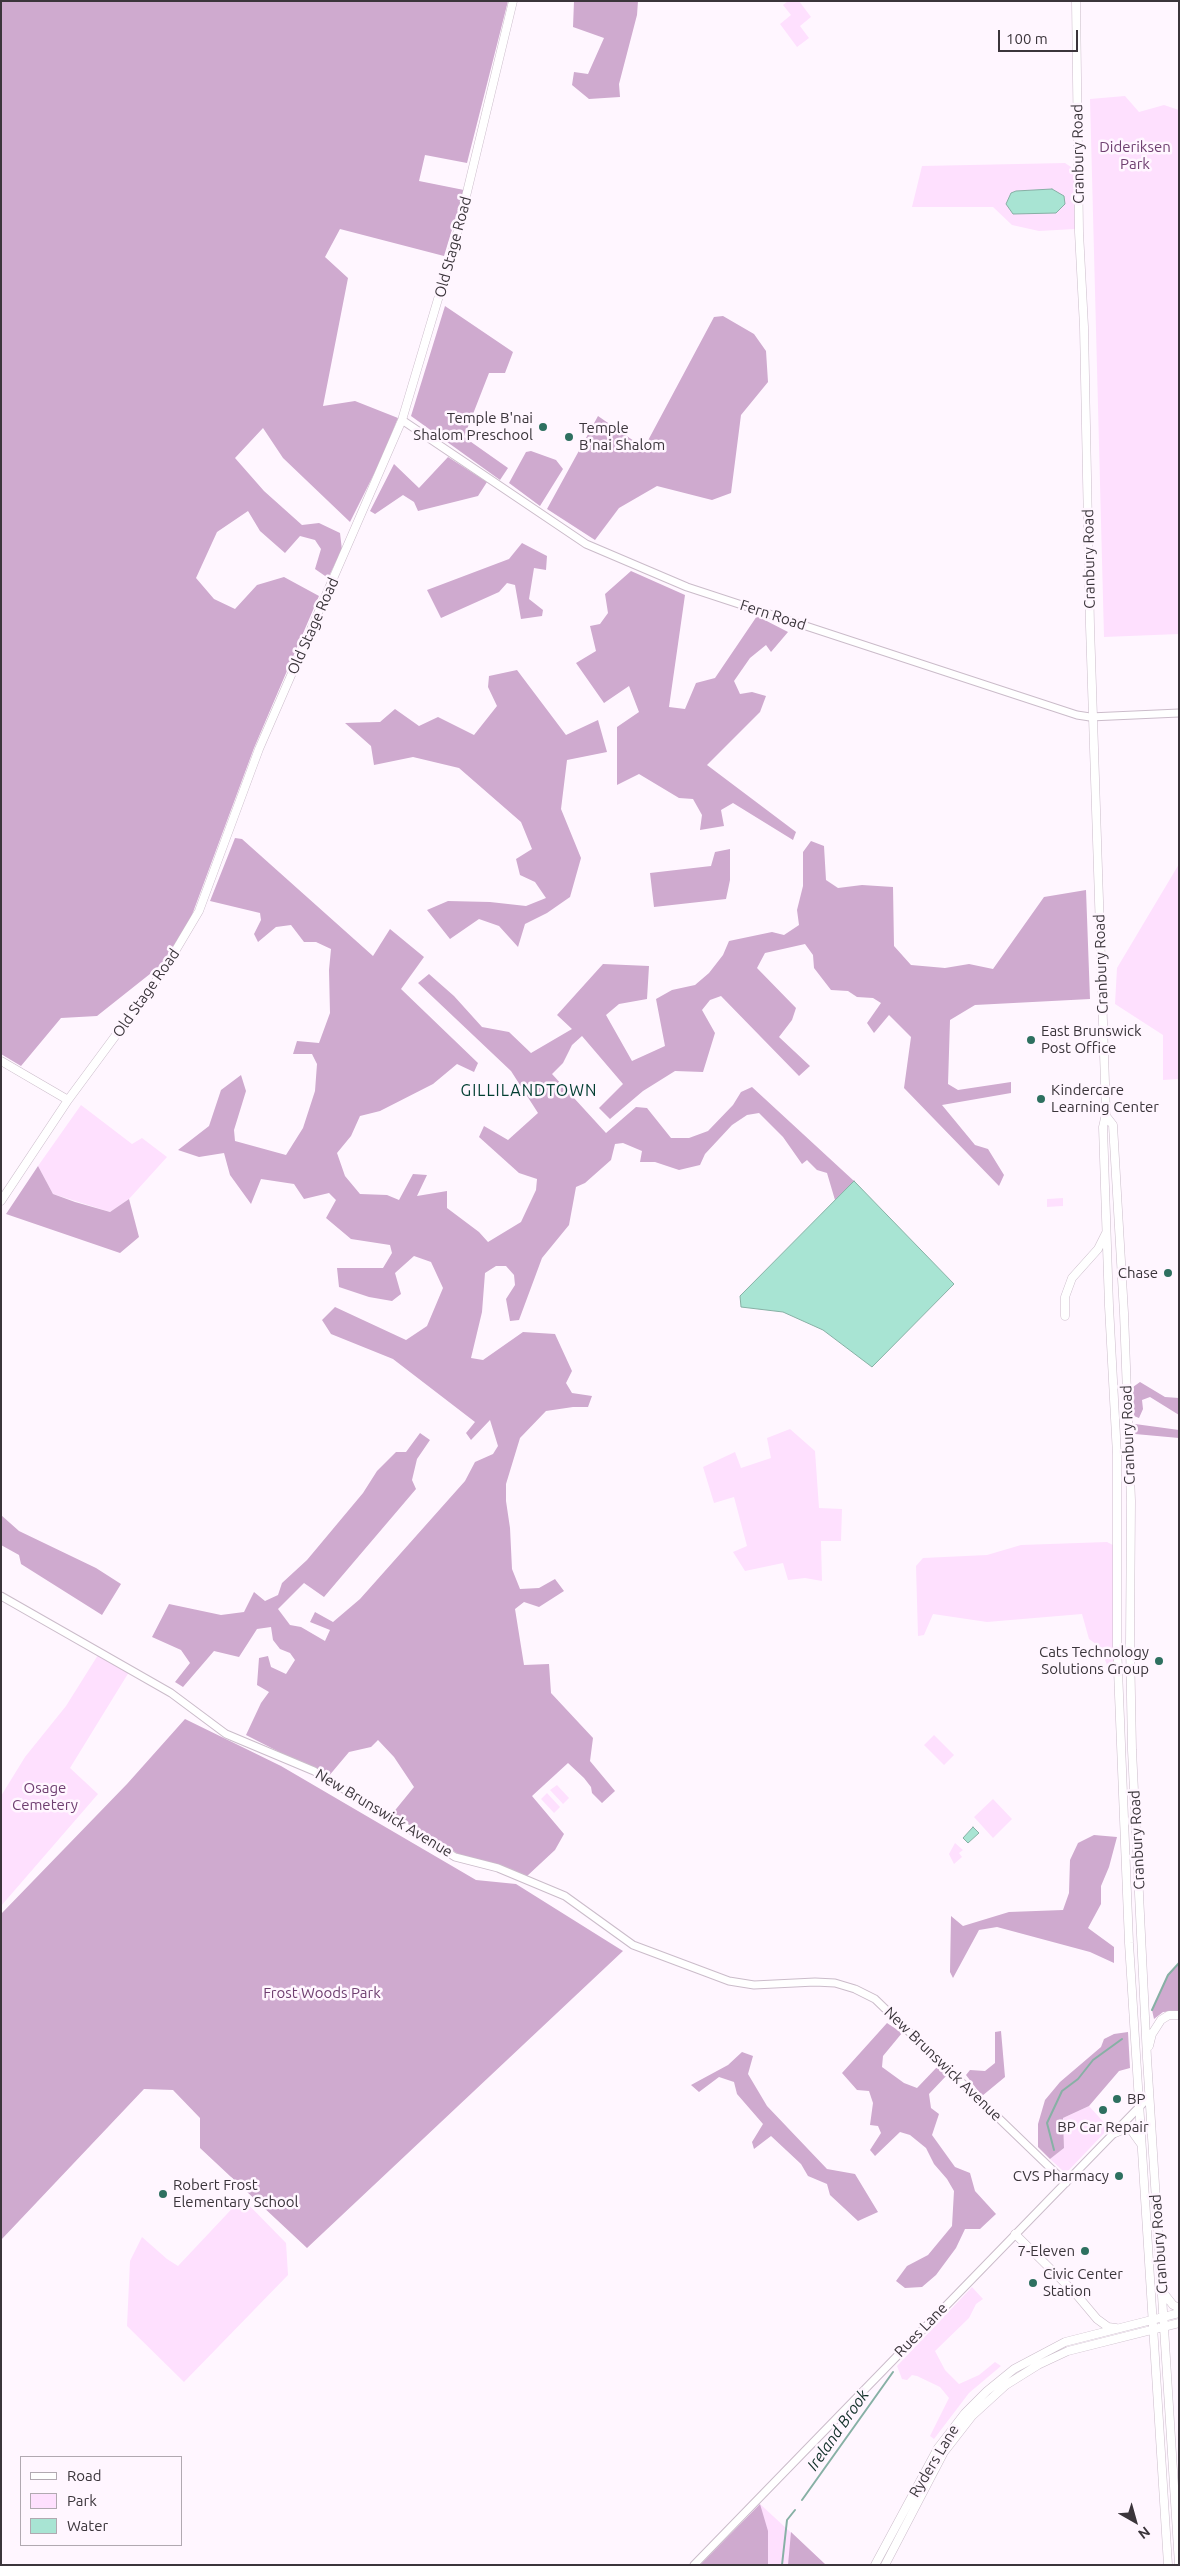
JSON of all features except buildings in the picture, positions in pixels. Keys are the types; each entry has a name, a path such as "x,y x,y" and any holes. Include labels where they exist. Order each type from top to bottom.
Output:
{"main road":[{"name":"Old Stage Road","path":"1,1201 68,1100 164,970 194,921 259,749 402,420 456,242 514,1"},
{"name":"Cranbury Road","path":"1076,1 1079,232 1085,336 1093,717 1106,1116 1103,1127 1108,1229 1109,1306 1117,1455 1117,1654 1129,1943 1168,2565"},
{"path":"1,1061 68,1100"},
{"name":"Cranbury Road","path":"1106,1116 1113,1125 1124,1313 1130,1501 1132,1750 1149,2097 1178,2565"},
{"path":"1065,1316 1067,1288 1075,1274 1098,1250 1108,1229"},
{"path":"1147,2058 1150,2040 1158,2025 1170,2015 1179,2015"},
{"path":"1115,2133 1126,2128 1132,2130 1142,2144"},
{"path":"1015,2234 1076,2294 1096,2319 1108,2326 1120,2329"},
{"path":"1162,2291 1173,2306 1179,2308"},
{"name":"Ryders Lane","path":"876,2565 938,2448 975,2401 1014,2369 1072,2340 1179,2313"},
{"name":"Ryders Lane","path":"886,2565 944,2452 972,2416 995,2394 1018,2376 1053,2357 1081,2347 1179,2322"}],"street":[{"name":"Fern Road","path":"402,420 539,514 592,547 687,587 1058,710 1093,717 1179,713"},
{"name":"New Brunswick Avenue","path":"1,1596 171,1693 226,1734 314,1771 455,1857 498,1868 565,1896 612,1932 633,1944 729,1981 754,1984 835,1983 856,1989 875,1999 1066,2183"},
{"name":"Rues Lane","path":"694,2565 1149,2097"}],"green space":[{"path":"1,1 508,1 467,163 425,155 419,181 464,190 444,256 340,229 325,257 348,278 323,406 355,401 398,418 381,460 350,522 283,458 263,428 235,458 264,491 302,525 319,523 340,533 342,550 328,578 315,569 321,549 315,540 300,536 285,553 260,531 248,511 217,532 196,578 214,599 235,609 257,585 284,577 319,596 254,748 189,923 160,966 97,1016 61,1018 21,1066 1,1054"},
{"path":"574,1 638,1 637,15 619,84 620,97 589,99 572,85 574,72 588,74 604,38 573,27"},
{"path":"788,1 799,1 811,17 800,26 809,38 797,47 780,24 791,15 783,5"},
{"name":"Dideriksen Park","path":"1125,96 1139,112 1164,105 1179,110 1179,634 1104,637 1090,99"},
{"path":"1065,163 1071,167 1075,179 1075,229 1039,231 1012,225 993,207 912,207 922,166"},
{"path":"445,306 513,352 505,373 489,373 464,437 508,468 500,480 411,416"},
{"path":"723,316 754,334 766,351 768,382 741,415 731,493 712,500 657,486 619,508 595,540 547,509 598,416 644,448 714,317"},
{"path":"531,451 556,460 563,469 540,506 509,483 526,452"},
{"path":"448,457 487,482 478,496 418,511 414,502 403,495 375,514 370,511 394,464 419,488"},
{"path":"522,543 547,556 546,570 534,568 529,599 543,610 542,616 521,619 515,585 507,583 499,592 441,618 427,590 509,559"},
{"path":"631,571 685,595 669,707 685,709 696,683 715,678 757,616 788,632 771,652 766,645 750,658 734,681 740,694 752,692 766,696 760,712 707,765 796,832 793,840 733,803 721,810 724,826 700,830 702,815 693,799 679,798 639,774 617,785 617,727 639,712 629,686 604,703 576,663 596,651 590,626 600,624 608,613 605,594"},
{"path":"517,670 566,735 598,720 607,752 567,760 561,809 581,858 570,897 547,913 525,924 518,947 499,926 479,919 450,939 427,910 448,901 490,902 526,906 546,898 535,882 520,875 516,859 532,849 521,822 459,768 413,757 374,765 371,746 345,723 380,722 395,709 419,726 438,717 474,735 497,706 488,687 489,676"},
{"path":"235,838 242,839 373,956 390,929 424,957 401,989 478,1063 474,1072 457,1064 433,1084 380,1111 360,1116 351,1136 337,1153 345,1176 360,1194 387,1195 399,1200 413,1174 427,1175 417,1196 447,1191 447,1208 479,1232 488,1242 521,1222 536,1190 537,1179 519,1173 479,1137 484,1126 508,1140 538,1113 511,1071 418,983 429,974 454,996 482,1027 509,1032 531,1053 572,1029 557,1015 603,964 649,966 647,999 619,1004 606,1015 632,1061 665,1046 656,999 672,990 695,985 709,973 723,955 729,941 772,932 784,935 799,925 797,910 803,886 803,852 811,841 824,846 826,880 838,888 862,885 893,887 894,946 911,965 945,968 969,964 993,969 1044,897 1086,890 1090,999 975,1005 950,1020 948,1084 958,1090 1011,1082 1011,1093 942,1105 975,1145 988,1149 1004,1175 999,1186 904,1088 911,1037 889,1015 874,1033 867,1023 881,1003 873,998 857,997 848,991 831,990 814,968 813,955 805,944 765,953 757,968 796,1008 792,1020 779,1037 810,1066 799,1076 721,996 710,1000 702,1010 715,1033 703,1072 675,1071 643,1091 610,1119 599,1108 623,1084 582,1036 572,1045 563,1063 552,1074 606,1133 636,1107 647,1108 671,1138 689,1138 708,1131 733,1105 741,1092 752,1087 854,1181 835,1200 827,1173 817,1170 807,1160 802,1164 783,1137 759,1113 747,1115 732,1125 705,1154 700,1165 679,1170 655,1162 640,1162 642,1151 623,1143 615,1144 611,1160 585,1183 576,1187 569,1225 542,1258 519,1320 510,1321 506,1299 515,1285 514,1275 506,1266 496,1266 485,1273 482,1312 471,1358 483,1360 523,1332 555,1334 572,1371 566,1383 572,1393 592,1396 588,1407 546,1411 520,1438 506,1484 506,1501 510,1528 512,1569 520,1589 539,1588 555,1579 564,1591 539,1607 524,1602 515,1609 524,1665 549,1664 551,1693 593,1738 590,1761 615,1791 602,1803 592,1793 591,1787 584,1778 568,1763 532,1796 564,1834 555,1850 526,1877 460,1855 392,1814 414,1787 394,1757 378,1740 371,1747 349,1752 328,1777 246,1735 261,1703 269,1692 257,1685 259,1658 268,1656 271,1667 286,1674 295,1660 290,1653 280,1649 273,1640 271,1627 257,1629 239,1657 214,1651 183,1687 175,1682 190,1663 181,1650 152,1637 169,1604 221,1615 244,1612 254,1592 265,1601 278,1595 282,1583 307,1560 363,1493 377,1471 396,1452 406,1452 420,1433 430,1440 417,1459 412,1480 416,1489 324,1597 304,1583 278,1609 290,1625 301,1627 325,1641 330,1630 310,1622 315,1612 333,1622 360,1599 465,1481 475,1462 493,1454 498,1446 490,1420 471,1440 466,1433 475,1422 393,1359 331,1334 322,1320 335,1307 406,1340 427,1326 443,1288 431,1262 414,1256 395,1273 401,1294 392,1301 369,1297 339,1287 337,1268 383,1268 392,1253 390,1245 351,1239 326,1218 336,1200 329,1193 304,1199 294,1184 261,1179 251,1204 230,1175 224,1153 199,1157 178,1150 209,1126 221,1090 241,1075 246,1091 234,1130 235,1141 286,1155 303,1128 315,1091 317,1064 312,1054 293,1054 297,1041 319,1043 330,1013 329,970 331,949 316,942 304,942 291,925 276,927 258,942 254,934 261,920 260,913 210,901"},
{"path":"730,849 730,880 726,899 654,907 650,873 711,866 715,852"},
{"path":"1179,864 1179,1079 1163,1080 1163,1035 1115,1004 1117,968"},
{"path":"81,1105 132,1144 142,1138 167,1157 129,1199 110,1212 53,1194 38,1166"},
{"path":"38,1166 53,1194 75,1202 110,1212 129,1199 139,1237 120,1253 6,1214"},
{"path":"1063,1198 1063,1206 1047,1207 1047,1199"},
{"path":"1140,1382 1165,1397 1179,1398 1179,1415 1150,1397 1142,1400 1143,1409 1139,1418 1134,1416 1133,1387"},
{"path":"1135,1424 1179,1430 1179,1438 1135,1434"},
{"path":"790,1429 815,1451 819,1508 842,1509 841,1541 821,1541 822,1581 805,1578 788,1580 783,1563 745,1571 733,1552 747,1546 734,1497 714,1503 703,1467 735,1452 741,1468 771,1458 767,1438"},
{"path":"1,1515 19,1531 96,1568 121,1584 102,1615 21,1564 19,1555 1,1545"},
{"path":"1107,1542 1113,1545 1115,1551 1114,1666 1107,1665 1100,1647 1089,1639 1082,1614 987,1622 933,1614 924,1635 918,1636 916,1566 923,1558 987,1555 1021,1545"},
{"name":"Osage Cemetery","path":"98,1655 129,1672 70,1768 98,1794 1,1906 1,1796 25,1757 66,1706"},
{"name":"Frost Woods Park","path":"185,1719 281,1766 476,1880 516,1884 623,1951 307,2248 200,2148 200,2118 173,2090 144,2089 1,2240 1,1914 127,1784"},
{"path":"934,1735 954,1755 944,1765 924,1745"},
{"path":"557,1785 569,1798 563,1804 550,1790"},
{"path":"547,1793 560,1807 554,1813 541,1799"},
{"path":"993,1799 1012,1819 993,1838 974,1817"},
{"path":"1094,1835 1117,1837 1109,1867 1101,1886 1101,1904 1088,1928 1114,1947 1114,1963 1090,1952 997,1927 979,1930 953,1978 950,1972 951,1916 963,1926 1009,1912 1063,1910 1069,1893 1070,1860 1078,1843"},
{"path":"955,1843 963,1850 959,1853 962,1857 954,1864 949,1854"},
{"path":"1179,1963 1179,2011 1163,2012 1154,2019 1152,2010 1168,1975"},
{"path":"887,2023 902,2033 883,2056 882,2067 904,2083 917,2088 938,2066 947,2075 929,2094 931,2108 939,2114 932,2135 955,2167 970,2173 975,2191 996,2214 980,2229 965,2229 956,2248 936,2275 922,2287 905,2288 896,2281 907,2266 928,2255 952,2226 954,2191 947,2179 934,2164 926,2148 910,2135 900,2132 875,2156 870,2150 881,2133 878,2126 870,2125 873,2103 869,2091 857,2090 842,2073"},
{"path":"1001,2031 1005,2077 982,2096 966,2075 970,2070 985,2071 995,2063 995,2032"},
{"path":"1128,2032 1130,2068 1119,2071 1089,2106 1063,2118 1064,2148 1050,2159 1038,2147 1038,2124 1045,2100 1060,2082 1101,2047 1104,2039 1114,2034"},
{"path":"742,2052 753,2056 748,2074 767,2106 827,2169 855,2174 878,2212 858,2221 830,2195 827,2184 808,2176 801,2164 771,2136 754,2149 752,2142 763,2124 737,2094 734,2082 719,2077 699,2092 691,2085 728,2065"},
{"path":"1089,2106 1109,2128 1069,2170 1063,2171 1050,2159 1064,2148 1063,2118"},
{"path":"242,2198 286,2243 288,2275 184,2382 127,2326 130,2261 142,2237 178,2266"},
{"path":"972,2287 983,2299 976,2304 969,2318 935,2351 945,2370 959,2384 979,2375 995,2362 1001,2366 969,2393 934,2439 930,2436 949,2398 940,2387 917,2376 912,2375 907,2380 902,2379 897,2366"},
{"path":"760,2504 826,2565 700,2565"},
{"path":"760,2504 768,2531 768,2565 700,2565"},
{"path":"791,2532 826,2565 788,2565"}],"water":[{"path":"1052,189 1064,196 1065,204 1056,213 1013,214 1006,204 1011,193 1016,191"},
{"path":"854,1181 954,1284 872,1367 823,1330 783,1312 741,1307 740,1296"},
{"path":"973,1827 979,1833 968,1843 963,1838"}],"waterway":[{"name":"Ireland Brook","path":"1152,2010 1168,1975 1179,1963"},
{"name":"Ireland Brook","path":"1054,2150 1047,2123 1062,2091 1078,2079 1093,2060 1122,2039"},
{"name":"Ireland Brook","path":"802,2500 893,2372"},
{"name":"Ireland Brook","path":"782,2565 787,2520 795,2510"}],"place":[{"name":"Temple B'nai Shalom Preschool","path":"543,427"},
{"name":"Temple B'nai Shalom","path":"569,437"},
{"name":"East Brunswick Post Office","path":"1031,1040"},
{"name":"Kindercare Learning Center","path":"1041,1099"},
{"name":"Chase","path":"1168,1273"},
{"name":"Cats Technology Solutions Group","path":"1159,1661"},
{"name":"BP","path":"1117,2099"},
{"name":"BP Car Repair","path":"1103,2110"},
{"name":"CVS Pharmacy","path":"1119,2176"},
{"name":"Robert Frost Elementary School","path":"163,2194"},
{"name":"7-Eleven","path":"1085,2251"},
{"name":"Civic Center Station","path":"1033,2283"}],"district":[{"name":"GILLILANDTOWN","path":"529,1091"}]}
